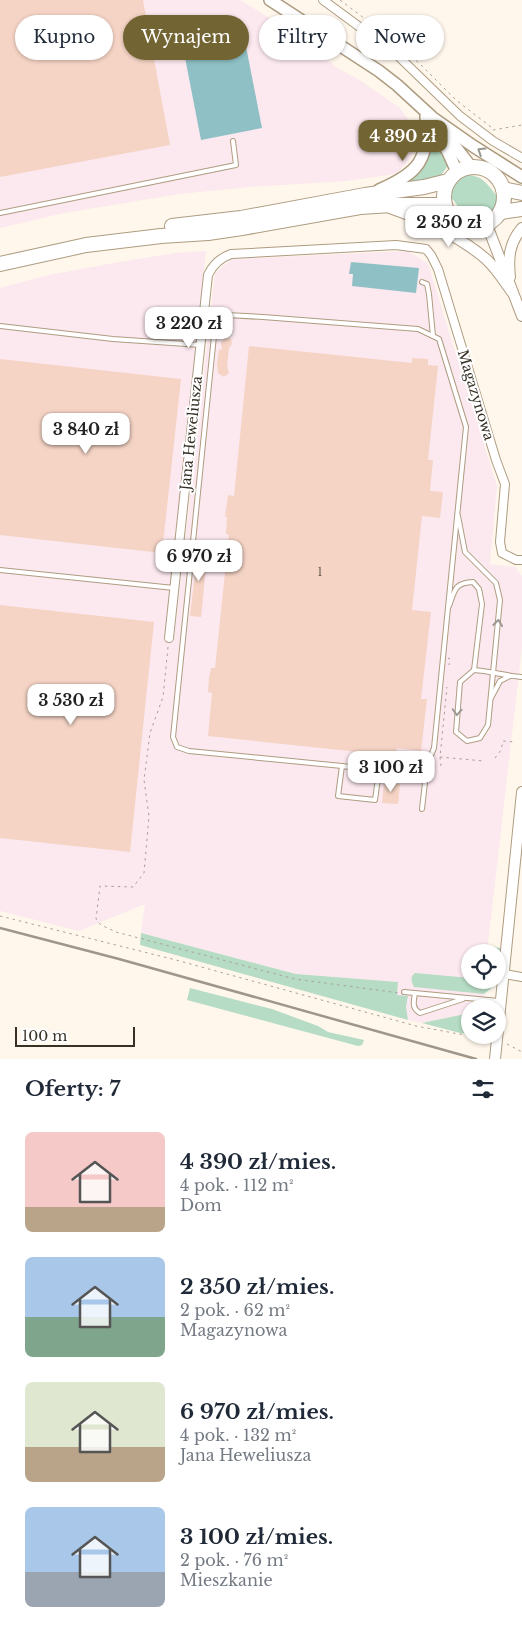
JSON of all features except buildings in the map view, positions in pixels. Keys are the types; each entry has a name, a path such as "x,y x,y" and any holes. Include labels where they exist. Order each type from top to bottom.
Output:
{"highway":[{"path":"86,245 142,230 241,218 365,195 424,187 452,177 471,167 487,170 494,174 503,189 504,197 501,212 497,218 487,225 478,228 462,226 449,215 445,207 444,194 452,177"},
{"path":"503,189 522,193"},
{"path":"0,264 86,245 161,236 208,233 360,207 442,205 445,207"},
{"path":"501,212 522,210"}],"main road":[{"path":"270,0 379,71 397,85 430,117 471,167"},
{"path":"430,117 448,152 452,177"},
{"path":"430,117 522,177"},
{"path":"365,195 407,176 417,167 426,146 430,117"}],"street":[{"path":"323,0 395,53 460,116 493,141 522,158"},
{"path":"385,206 433,225 467,245 486,259 512,292"},
{"path":"487,225 522,316"},
{"path":"512,292 509,255 513,241 522,228"},
{"name":"Jana Heweliusza","path":"169,638 208,275 216,262 231,254 396,245"},
{"name":"Magazynowa","path":"396,245 426,248 438,270 505,484 500,542 502,553 516,560 522,560"},
{"path":"506,960 518,873 522,792"},
{"path":"506,974 522,977"},
{"path":"495,1059 497,1044"}],"lane":[{"path":"0,213 236,165 233,141"},
{"path":"422,282 427,284 433,336"},
{"path":"422,809 427,765 434,748 466,427 439,339 418,329 226,315 216,326 193,530 173,737 177,747 189,751 342,766 400,774 416,774 427,765"},
{"path":"0,326 113,339 201,345"},
{"path":"447,613 457,586 462,583 473,582 479,589 482,604 474,670 460,682 456,732 467,741 480,738 488,725 500,600 496,583 465,552 457,509"},
{"path":"0,570 174,588"},
{"path":"474,670 493,671 522,677"},
{"path":"490,700 500,681 511,676"},
{"path":"342,766 338,796 375,800 379,771"},
{"path":"404,992 477,999"},
{"path":"415,993 413,1006 420,1013 465,998"}],"path":[{"path":"490,136 493,130 522,125"},
{"path":"169,638 163,697 150,733 144,780 149,816 144,873 133,887 100,886 96,919 101,926 116,932 295,979 397,994 404,992"},
{"path":"442,658 450,658 449,666"},
{"path":"441,766 440,757 447,683"},
{"path":"495,758 501,750 503,741 516,742"},
{"path":"440,757 484,761"},
{"path":"0,916 176,960 416,1026 461,1034"},
{"path":"506,1043 522,1052"}],"shaded area":[{"path":"0,0 240,0 264,15 259,15 259,60 328,60 400,108 412,125 416,147 410,159 396,174 346,181 249,187 179,194 64,213 0,228"},
{"path":"206,251 165,638 174,638 215,273 232,259 408,251 428,264 497,486 490,564 515,567 522,576 522,647 488,944 461,944 461,989 485,989 484,999 461,999 461,1015 422,1023 408,1020 406,1007 408,997 397,995 398,982 296,974 141,933 145,904 79,931 0,911 0,288 49,275 176,253"}],"green space":[{"path":"431,134 448,162 447,167 439,178 404,184"},
{"path":"468,175 478,177 498,197 495,207 488,215 477,218 466,215 450,197 456,183"},
{"path":"141,933 296,974 398,982 397,995 408,996 406,1007 408,1020 140,945"},
{"path":"415,973 461,977 461,989 490,989 484,994 414,987 412,976"},
{"path":"190,988 272,1009 318,1026 328,1032 364,1040 362,1045 358,1046 187,1000"},
{"path":"461,1015 461,1033 460,1033 422,1023"}],"water":[{"path":"185,60 249,60 262,128 201,140"},
{"path":"351,262 419,268 416,293 352,286 353,274 349,274"}],"railway":[{"path":"0,928 119,959 476,1059"}]}
